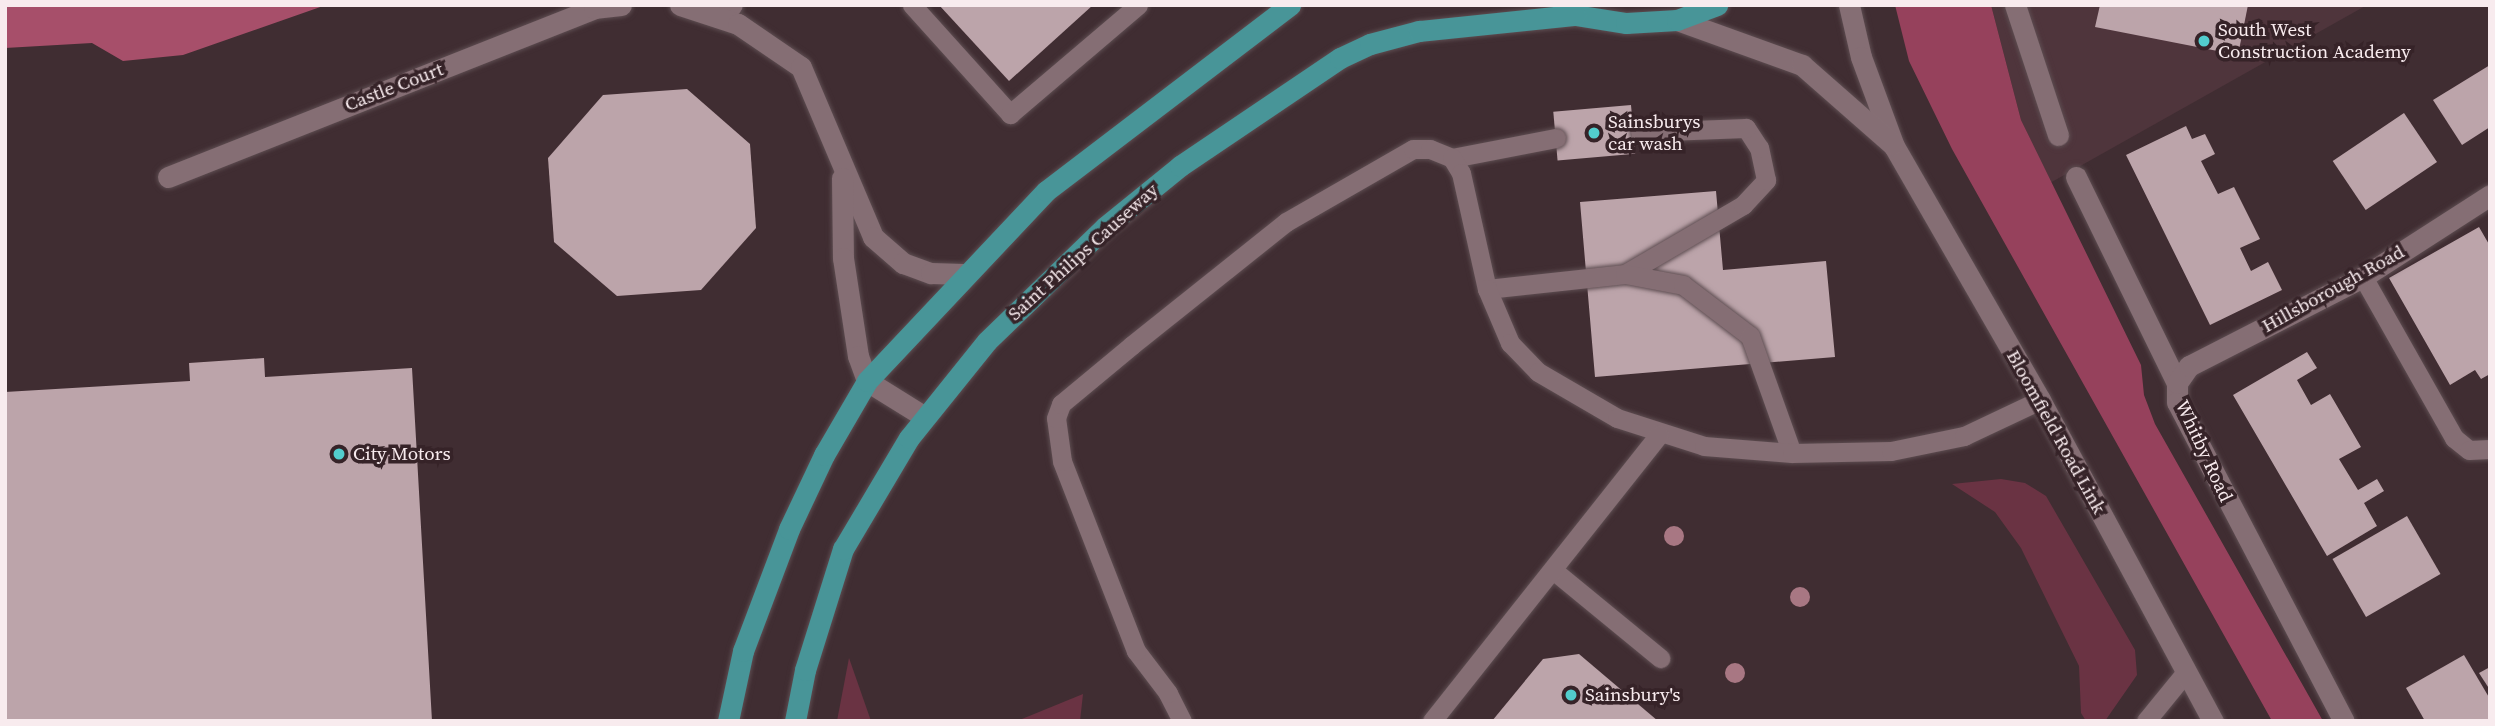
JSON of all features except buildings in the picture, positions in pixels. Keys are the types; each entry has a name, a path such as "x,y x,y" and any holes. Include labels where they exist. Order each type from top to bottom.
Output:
{"main road":[{"path":"728,721 743,651 789,529 824,455 867,381 963,274 1046,191 1275,12 1290,5"},
{"name":"Saint Philips Causeway","path":"795,721 805,670 843,549 925,417 987,341 1105,227 1180,166 1339,58 1370,44 1419,31 1566,10 1626,23 1677,20 1717,5"}],"street":[{"name":"Castle Court","path":"168,177 594,8 621,5"},
{"path":"680,5 727,12 738,24 801,67 873,237 902,263 931,273 963,274"},
{"name":"Bloomfield Road Link","path":"1849,5 1861,57 1894,146 2040,400 2213,721"},
{"path":"2015,5 2058,135"},
{"name":"Bloomfield Road Link","path":"1677,20 1802,65 1894,146"},
{"path":"842,169 843,258 858,356 867,381 925,417"},
{"name":"Whitby Road","path":"2076,177 2177,383 2177,402 2344,721"},
{"name":"Hillsborough Road","path":"2177,383 2189,366 2363,276 2490,195"}],"lane":[{"path":"912,5 1010,114 1138,5"},
{"path":"1625,274 1744,205 1766,180 1759,148 1746,128 1640,132"},
{"path":"1182,721 1168,693 1136,651 1062,461 1055,435 1061,404 1286,222 1413,149 1430,149 1452,158 1556,138"},
{"path":"1452,158 1461,173 1487,289 1510,343 1538,372 1584,402 1659,435 1704,446 1792,453 1891,451 1964,436 2040,400"},
{"path":"1487,289 1625,274 1683,285 1750,336 1792,453"},
{"path":"2363,276 2454,438 2469,450 2490,449"},
{"path":"1432,721 1659,435"},
{"path":"1553,570 1660,657"},
{"path":"2146,721 2186,672"}],"shaded area":[{"path":"5,5 326,5 183,55 123,61 92,43 5,48"},
{"path":"1895,5 1991,5 2021,120 2141,365 2144,395 2155,424 2323,721 2272,721 1952,149 1909,61"},
{"path":"1991,5 2367,5 2050,183 2021,120"},
{"path":"2001,479 2025,483 2046,496 2135,650 2137,675 2105,721 2086,721 2081,713 2079,666 2021,548 1995,512 1952,484"},
{"path":"849,658 871,721 837,721"},
{"path":"1083,694 1080,721 1017,721"}],"place":[{"name":"South West Construction Academy","path":"2204,41"},
{"name":"Sainsburys car wash","path":"1594,133"},
{"name":"City Motors","path":"339,454"},
{"name":"Sainsbury's","path":"1571,695"}]}
